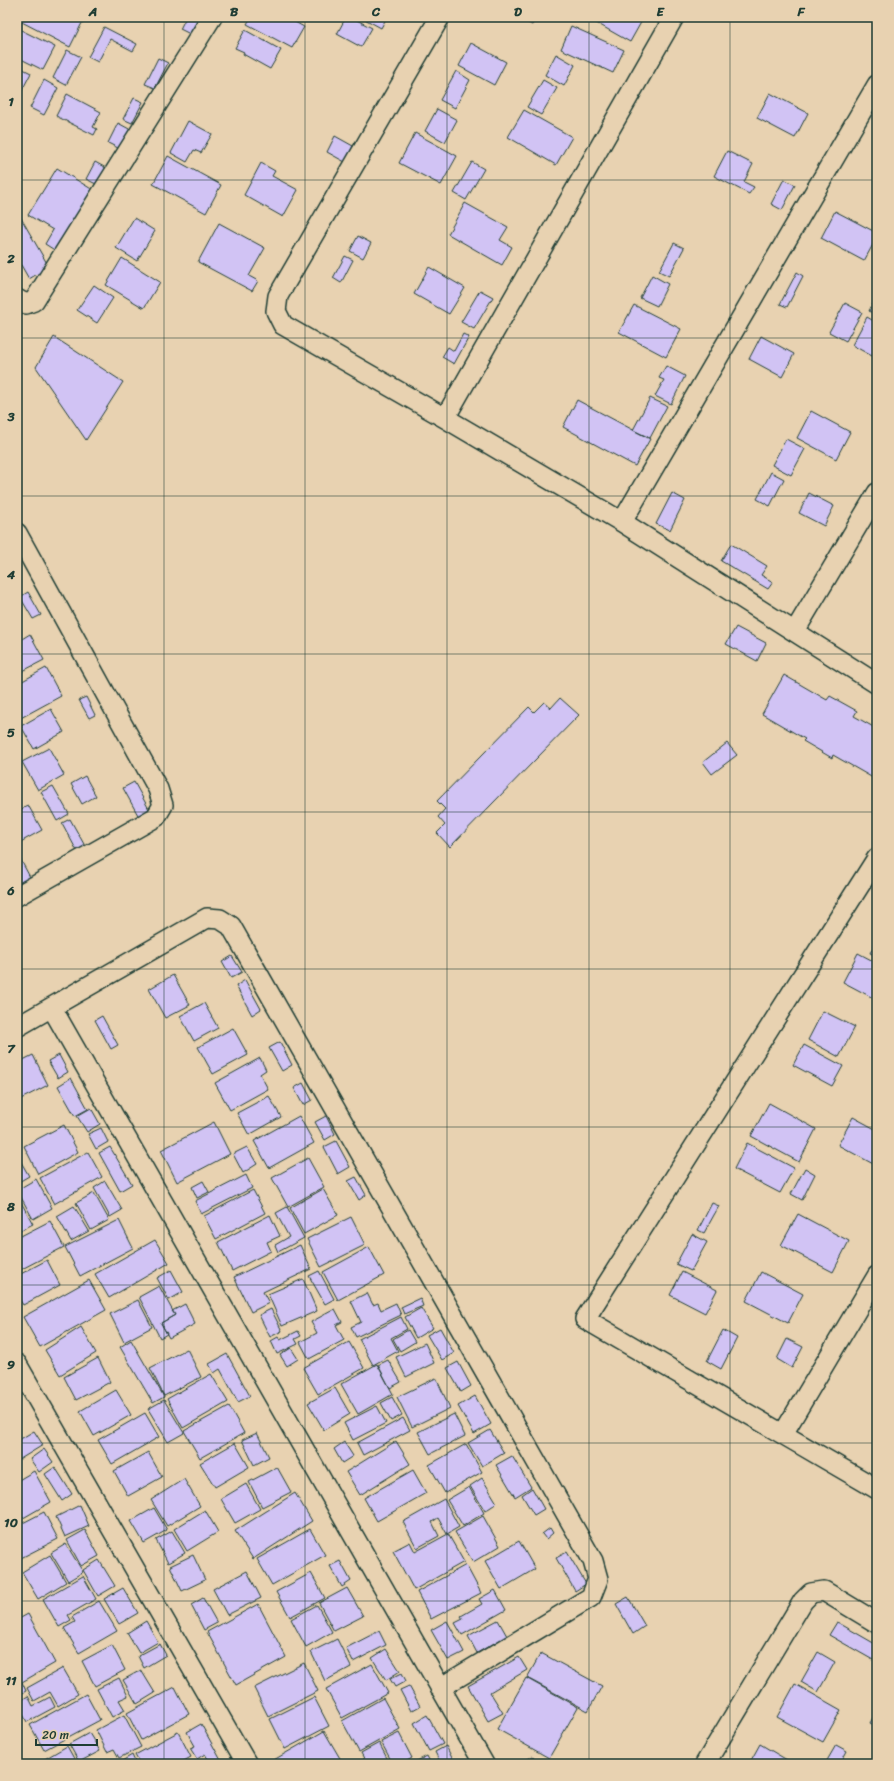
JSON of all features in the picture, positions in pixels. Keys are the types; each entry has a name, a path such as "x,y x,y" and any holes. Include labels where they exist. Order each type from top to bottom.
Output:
{"street":[{"path":"17,299 26,304 34,301 212,17"},
{"path":"440,17 278,296 276,311 283,324 622,522 877,684"},
{"path":"445,418 674,17"},
{"path":"622,522 877,85"},
{"path":"795,631 877,493"},
{"path":"17,533 158,789 163,805 156,817 17,896"},
{"path":"877,858 585,1319 877,1489"},
{"path":"17,1027 207,918 220,919 231,926 593,1561 598,1579 591,1597 440,1688"},
{"path":"52,1008 484,1764"},
{"path":"783,1434 877,1276"},
{"path":"17,1364 247,1764"},
{"path":"705,1764 803,1601 811,1593 824,1591 877,1623"}],"building":[{"path":"19,17 79,17 84,19 70,47 18,20"},
{"path":"186,17 199,17 190,34 180,29"},
{"path":"251,17 286,17 304,27 292,48 247,24"},
{"path":"346,17 351,17 372,28 361,47 337,34"},
{"path":"361,17 387,17 381,28"},
{"path":"518,17 537,17 532,25"},
{"path":"586,17 644,17 630,42"},
{"path":"571,26 624,50 613,73 561,49"},
{"path":"104,27 137,44 133,51 110,39 98,62 88,57"},
{"path":"17,28 55,47 43,70 17,57"},
{"path":"245,30 281,50 270,69 243,54 244,52 235,48"},
{"path":"471,43 506,62 494,85 459,66"},
{"path":"67,50 81,57 66,85 53,78"},
{"path":"556,54 575,65 564,86 545,75"},
{"path":"158,58 168,63 155,88 145,84"},
{"path":"17,66 31,73 19,96 17,95"},
{"path":"456,71 470,80 455,108 440,100"},
{"path":"44,80 58,88 44,115 30,108"},
{"path":"543,80 557,88 541,115 527,107"},
{"path":"770,93 808,113 795,138 757,118"},
{"path":"67,94 101,112 93,127 97,129 94,135 56,116"},
{"path":"134,98 143,102 132,123 123,119"},
{"path":"437,109 457,120 445,142 425,131"},
{"path":"524,110 572,137 556,165 508,137"},
{"path":"188,121 212,134 201,153 194,150 187,162 171,153"},
{"path":"118,123 131,130 122,150 108,143"},
{"path":"415,133 457,156 441,185 399,163"},
{"path":"335,136 353,146 345,162 327,152"},
{"path":"727,151 753,164 744,182 754,187 749,194 714,176"},
{"path":"168,156 221,185 206,213 153,184"},
{"path":"95,162 106,168 98,185 86,179"},
{"path":"472,162 484,169 466,200 454,193"},
{"path":"261,163 275,171 272,176 298,190 283,217 244,195"},
{"path":"57,168 93,190 56,251 45,244 53,230 28,215"},
{"path":"784,179 795,185 782,210 771,204"},
{"path":"465,203 508,227 500,240 512,247 502,265 448,234"},
{"path":"17,211 49,267 29,279 17,258"},
{"path":"835,211 877,233 877,237 864,261 821,238"},
{"path":"134,218 155,231 137,261 116,248"},
{"path":"219,223 265,248 249,276 258,281 252,291 198,262"},
{"path":"358,236 371,243 363,258 350,251"},
{"path":"674,243 684,248 669,276 659,271"},
{"path":"345,256 353,260 341,283 333,278"},
{"path":"122,258 160,282 144,308 106,285"},
{"path":"429,267 465,288 449,314 414,294"},
{"path":"797,272 803,276 787,307 780,304"},
{"path":"652,275 668,284 657,306 640,298"},
{"path":"94,285 113,298 97,323 77,310"},
{"path":"480,290 493,297 474,329 461,322"},
{"path":"877,295 877,315 869,311"},
{"path":"845,303 862,312 846,341 829,332"},
{"path":"634,305 681,329 666,357 619,332"},
{"path":"867,317 877,323 877,346 872,356 852,345"},
{"path":"463,334 469,337 454,364 442,357 448,347 454,351"},
{"path":"761,336 794,354 782,377 749,359"},
{"path":"54,337 123,382 86,440 36,367"},
{"path":"666,366 685,376 671,404 655,396 664,380 659,378"},
{"path":"650,398 667,406 650,438 633,430"},
{"path":"577,400 650,439 635,466 563,427"},
{"path":"811,411 850,432 836,459 797,438"},
{"path":"786,439 805,449 791,475 772,465"},
{"path":"771,472 784,479 770,506 757,499"},
{"path":"672,493 685,500 670,530 656,524"},
{"path":"809,493 834,506 824,526 799,513"},
{"path":"731,544 767,566 761,575 773,582 768,589 721,561"},
{"path":"28,592 41,615 33,619 20,597"},
{"path":"736,627 766,643 757,661 726,644"},
{"path":"30,634 44,660 17,674 17,642"},
{"path":"46,668 61,696 17,720 17,684"},
{"path":"784,675 827,700 830,696 857,711 854,716 877,729 877,771 873,778 833,755 832,758 803,741 805,739 762,714"},
{"path":"86,697 95,715 89,718 79,700"},
{"path":"560,698 579,715 450,847 437,833 445,825 438,817 445,809 437,801 529,707 534,712 544,702 551,708"},
{"path":"51,709 64,732 34,749 21,726"},
{"path":"727,743 737,755 712,774 703,762"},
{"path":"49,748 64,775 38,790 22,762"},
{"path":"85,776 96,796 82,804 71,784"},
{"path":"134,782 150,811 139,817 123,788"},
{"path":"53,786 69,814 57,821 41,792"},
{"path":"28,805 42,830 17,844 17,812"},
{"path":"70,819 85,846 77,851 62,823"},
{"path":"17,853 31,879 20,885 17,879"},
{"path":"877,940 877,956 870,953"},
{"path":"858,953 877,963 877,1000 843,982"},
{"path":"232,956 242,972 231,978 222,962"},
{"path":"173,975 190,1005 165,1018 149,989"},
{"path":"245,980 261,1009 252,1015 236,986"},
{"path":"204,1003 218,1028 194,1041 180,1016"},
{"path":"823,1011 855,1027 839,1057 808,1040"},
{"path":"102,1016 118,1045 111,1049 95,1020"},
{"path":"233,1028 248,1055 213,1074 198,1047"},
{"path":"280,1042 292,1065 282,1071 269,1048"},
{"path":"804,1045 843,1066 832,1086 793,1065"},
{"path":"33,1055 48,1085 17,1101 17,1063"},
{"path":"59,1055 68,1072 58,1078 48,1061"},
{"path":"260,1058 266,1070 260,1074 268,1089 230,1110 215,1083"},
{"path":"71,1078 88,1109 75,1116 58,1086"},
{"path":"303,1083 312,1100 303,1105 294,1088"},
{"path":"269,1096 281,1117 249,1135 237,1113"},
{"path":"769,1103 816,1129 799,1162 751,1136"},
{"path":"91,1108 100,1124 87,1132 77,1116"},
{"path":"299,1116 314,1143 269,1168 254,1141"},
{"path":"326,1116 335,1134 325,1140 315,1122"},
{"path":"853,1117 877,1130 877,1166 838,1145"},
{"path":"214,1122 230,1154 177,1182 161,1150"},
{"path":"64,1125 78,1152 38,1174 24,1146"},
{"path":"101,1128 108,1142 96,1149 88,1134"},
{"path":"336,1141 350,1167 338,1174 324,1147"},
{"path":"747,1143 794,1168 780,1193 734,1169"},
{"path":"110,1147 132,1184 120,1191 99,1153"},
{"path":"247,1147 257,1164 243,1173 233,1154"},
{"path":"88,1152 102,1177 54,1204 40,1178"},
{"path":"17,1155 29,1176 17,1183"},
{"path":"308,1158 324,1187 288,1207 272,1178"},
{"path":"805,1168 815,1174 802,1200 791,1194"},
{"path":"246,1175 252,1188 201,1214 195,1201"},
{"path":"356,1177 366,1195 359,1200 348,1181"},
{"path":"36,1179 52,1208 33,1219 17,1190"},
{"path":"105,1181 122,1210 110,1217 94,1188"},
{"path":"203,1181 209,1192 197,1198 192,1187"},
{"path":"323,1189 338,1215 304,1234 290,1208"},
{"path":"253,1190 265,1213 216,1239 204,1216"},
{"path":"94,1193 109,1220 91,1230 76,1203"},
{"path":"17,1195 33,1224 17,1232"},
{"path":"712,1203 719,1206 704,1233 698,1230"},
{"path":"74,1206 89,1231 71,1241 57,1216"},
{"path":"287,1207 304,1238 278,1252 275,1245 289,1237 276,1213"},
{"path":"798,1214 849,1241 833,1272 781,1245"},
{"path":"270,1215 280,1236 267,1242 271,1251 232,1271 218,1242"},
{"path":"351,1217 365,1245 321,1267 307,1239"},
{"path":"119,1220 133,1248 80,1276 65,1247"},
{"path":"50,1221 64,1247 20,1270 17,1263 17,1238"},
{"path":"692,1234 707,1242 691,1271 676,1264"},
{"path":"155,1240 169,1263 109,1298 95,1274"},
{"path":"300,1245 311,1269 263,1292 269,1303 251,1312 234,1277"},
{"path":"369,1247 384,1275 338,1300 323,1272"},
{"path":"47,1260 60,1285 23,1305 17,1295 17,1276"},
{"path":"171,1270 183,1292 169,1300 157,1278"},
{"path":"319,1271 334,1299 325,1304 309,1276"},
{"path":"682,1272 717,1290 705,1313 670,1295"},
{"path":"761,1272 803,1294 788,1323 746,1301"},
{"path":"303,1279 317,1311 282,1326 268,1294"},
{"path":"89,1280 106,1310 40,1347 23,1317"},
{"path":"159,1286 175,1315 161,1323 167,1334 160,1338 139,1297"},
{"path":"367,1293 373,1305 378,1303 381,1310 396,1303 401,1315 356,1337 351,1327 361,1322 351,1301"},
{"path":"420,1298 423,1306 404,1314 401,1307"},
{"path":"138,1300 152,1327 124,1342 110,1314"},
{"path":"185,1304 195,1324 169,1338 161,1323 175,1315 172,1311"},
{"path":"421,1308 433,1328 416,1338 405,1317"},
{"path":"271,1309 282,1331 270,1337 259,1315"},
{"path":"335,1309 342,1322 336,1325 344,1340 309,1359 300,1342 317,1333 311,1322"},
{"path":"401,1317 407,1329 391,1338 398,1351 373,1365 359,1339"},
{"path":"81,1327 96,1353 60,1375 45,1350"},
{"path":"440,1328 454,1353 442,1360 427,1335"},
{"path":"408,1330 415,1342 400,1351 393,1339"},
{"path":"723,1330 737,1338 721,1369 707,1361"},
{"path":"298,1331 301,1336 295,1339 298,1344 277,1354 271,1341 278,1337 280,1340"},
{"path":"787,1339 803,1347 792,1368 777,1359"},
{"path":"131,1340 164,1397 153,1403 120,1347"},
{"path":"349,1342 364,1368 318,1394 303,1368"},
{"path":"425,1343 434,1363 406,1377 396,1357"},
{"path":"291,1348 298,1359 287,1366 280,1355"},
{"path":"187,1349 201,1377 164,1396 150,1368"},
{"path":"227,1354 250,1396 238,1402 220,1369 214,1373 209,1364"},
{"path":"98,1358 110,1382 76,1400 64,1377"},
{"path":"388,1360 401,1382 390,1388 378,1365"},
{"path":"458,1362 471,1386 461,1392 447,1368"},
{"path":"377,1364 393,1394 358,1414 341,1384"},
{"path":"211,1374 228,1402 183,1428 167,1399"},
{"path":"436,1378 450,1408 412,1427 397,1397"},
{"path":"335,1388 350,1414 324,1430 308,1403"},
{"path":"116,1390 131,1415 94,1436 80,1411"},
{"path":"475,1396 491,1424 474,1434 458,1406"},
{"path":"392,1397 402,1415 391,1421 381,1403"},
{"path":"164,1400 184,1433 168,1442 148,1409"},
{"path":"229,1406 244,1433 200,1458 184,1431"},
{"path":"377,1406 386,1423 353,1440 344,1423"},
{"path":"145,1413 159,1437 112,1464 98,1440"},
{"path":"454,1414 465,1436 430,1454 418,1432"},
{"path":"403,1418 410,1430 363,1455 357,1443"},
{"path":"490,1430 504,1453 482,1466 468,1443"},
{"path":"34,1431 43,1445 17,1461 17,1441"},
{"path":"257,1433 269,1457 254,1465 242,1440"},
{"path":"396,1441 410,1464 360,1495 346,1472"},
{"path":"344,1442 353,1456 342,1463 334,1449"},
{"path":"235,1443 249,1467 215,1487 200,1463"},
{"path":"466,1444 482,1472 445,1493 429,1465"},
{"path":"44,1449 53,1462 39,1472 30,1459"},
{"path":"148,1452 162,1477 128,1496 114,1471"},
{"path":"512,1456 531,1487 515,1497 496,1465"},
{"path":"55,1467 72,1494 62,1501 45,1474"},
{"path":"277,1467 291,1492 262,1507 249,1482"},
{"path":"413,1470 426,1493 377,1521 364,1498"},
{"path":"34,1471 51,1502 18,1521 17,1481"},
{"path":"482,1478 497,1503 485,1511 470,1486"},
{"path":"184,1479 200,1506 167,1526 151,1500"},
{"path":"246,1484 260,1509 235,1523 221,1499"},
{"path":"469,1487 484,1513 463,1526 447,1500"},
{"path":"532,1488 544,1509 534,1515 522,1495"},
{"path":"295,1493 312,1521 253,1559 235,1531"},
{"path":"444,1499 459,1527 447,1534 438,1518 432,1522 439,1536 417,1548 403,1522"},
{"path":"80,1505 89,1526 65,1537 56,1517"},
{"path":"154,1508 167,1530 144,1543 131,1521"},
{"path":"205,1510 218,1532 187,1551 174,1529"},
{"path":"44,1512 58,1539 17,1560 17,1526"},
{"path":"483,1516 500,1546 473,1562 455,1532"},
{"path":"550,1528 553,1533 546,1539 542,1534"},
{"path":"310,1529 325,1555 272,1585 257,1559"},
{"path":"85,1530 99,1556 81,1566 67,1540"},
{"path":"172,1531 185,1553 168,1563 156,1540"},
{"path":"448,1534 464,1562 414,1590 393,1551 410,1542 415,1552"},
{"path":"519,1541 535,1569 501,1589 485,1561"},
{"path":"66,1544 83,1572 68,1581 51,1553"},
{"path":"567,1552 586,1584 575,1591 556,1558"},
{"path":"50,1555 66,1582 38,1599 22,1572"},
{"path":"193,1555 205,1580 182,1591 170,1566"},
{"path":"99,1560 115,1586 98,1596 83,1570"},
{"path":"340,1561 351,1581 342,1587 330,1566"},
{"path":"466,1565 481,1593 431,1619 417,1592"},
{"path":"247,1571 261,1598 227,1615 213,1589"},
{"path":"311,1573 325,1598 290,1617 276,1592"},
{"path":"83,1576 96,1599 68,1615 71,1620 59,1627 43,1599"},
{"path":"123,1588 138,1613 119,1624 104,1599"},
{"path":"347,1588 363,1616 334,1631 319,1603"},
{"path":"495,1590 506,1610 462,1635 455,1623 463,1619 461,1616 482,1604 479,1599"},
{"path":"628,1597 645,1626 633,1634 616,1604"},
{"path":"203,1598 217,1623 204,1630 191,1605"},
{"path":"99,1601 117,1631 79,1653 64,1628 75,1622 72,1617"},
{"path":"258,1604 286,1657 236,1685 207,1632"},
{"path":"317,1605 332,1632 306,1647 291,1619"},
{"path":"28,1614 55,1663 22,1682 26,1691 17,1696 17,1620"},
{"path":"498,1620 507,1636 477,1653 468,1636"},
{"path":"146,1621 158,1642 139,1653 127,1633"},
{"path":"447,1621 464,1652 448,1660 431,1630"},
{"path":"837,1622 877,1645 877,1653 873,1660 829,1635"},
{"path":"379,1631 386,1645 353,1662 346,1648"},
{"path":"337,1639 351,1667 325,1681 311,1652"},
{"path":"160,1644 166,1655 144,1668 138,1656"},
{"path":"112,1645 125,1670 95,1686 82,1661"},
{"path":"386,1649 400,1671 386,1680 372,1658"},
{"path":"818,1652 835,1662 818,1692 801,1682"},
{"path":"541,1653 602,1686 588,1711 527,1678"},
{"path":"519,1657 527,1670 490,1692 503,1713 488,1721 468,1686"},
{"path":"304,1663 318,1691 268,1716 254,1688"},
{"path":"372,1664 388,1693 342,1718 326,1689"},
{"path":"63,1668 78,1694 58,1706 50,1692 34,1701 27,1688"},
{"path":"141,1670 155,1693 137,1704 123,1680"},
{"path":"402,1673 406,1681 395,1687 390,1679"},
{"path":"119,1678 128,1696 119,1700 125,1710 112,1717 97,1689"},
{"path":"526,1678 578,1707 549,1758 497,1729"},
{"path":"795,1684 841,1710 823,1742 777,1717"},
{"path":"409,1686 420,1706 411,1711 400,1690"},
{"path":"175,1687 189,1714 141,1740 127,1713"},
{"path":"86,1694 100,1720 44,1750 30,1725"},
{"path":"28,1696 33,1706 50,1697 55,1707 27,1722 17,1703"},
{"path":"314,1697 329,1726 285,1749 270,1719"},
{"path":"383,1698 400,1729 359,1752 342,1721"},
{"path":"877,1710 877,1727 870,1723"},
{"path":"124,1715 141,1747 119,1758 114,1749 107,1752 96,1730"},
{"path":"427,1715 443,1744 429,1751 414,1723"},
{"path":"201,1724 223,1764 211,1764 205,1754 197,1759 190,1748 195,1746 187,1732"},
{"path":"324,1731 341,1760 334,1764 274,1764 272,1761"},
{"path":"178,1732 191,1757 178,1764 140,1764 135,1755"},
{"path":"89,1733 100,1751 79,1762 69,1744"},
{"path":"399,1733 412,1758 402,1764 393,1764 381,1742"},
{"path":"379,1743 390,1764 367,1764 361,1753"},
{"path":"760,1744 787,1760 785,1764 749,1764"},
{"path":"836,1745 847,1751 840,1764 825,1764"},
{"path":"67,1746 77,1764 46,1764 43,1760"},
{"path":"446,1746 455,1764 441,1764 435,1752"},
{"path":"132,1755 136,1764 124,1764 122,1761"},
{"path":"427,1756 431,1764 411,1764"},
{"path":"533,1756 538,1764 519,1764"}]}
